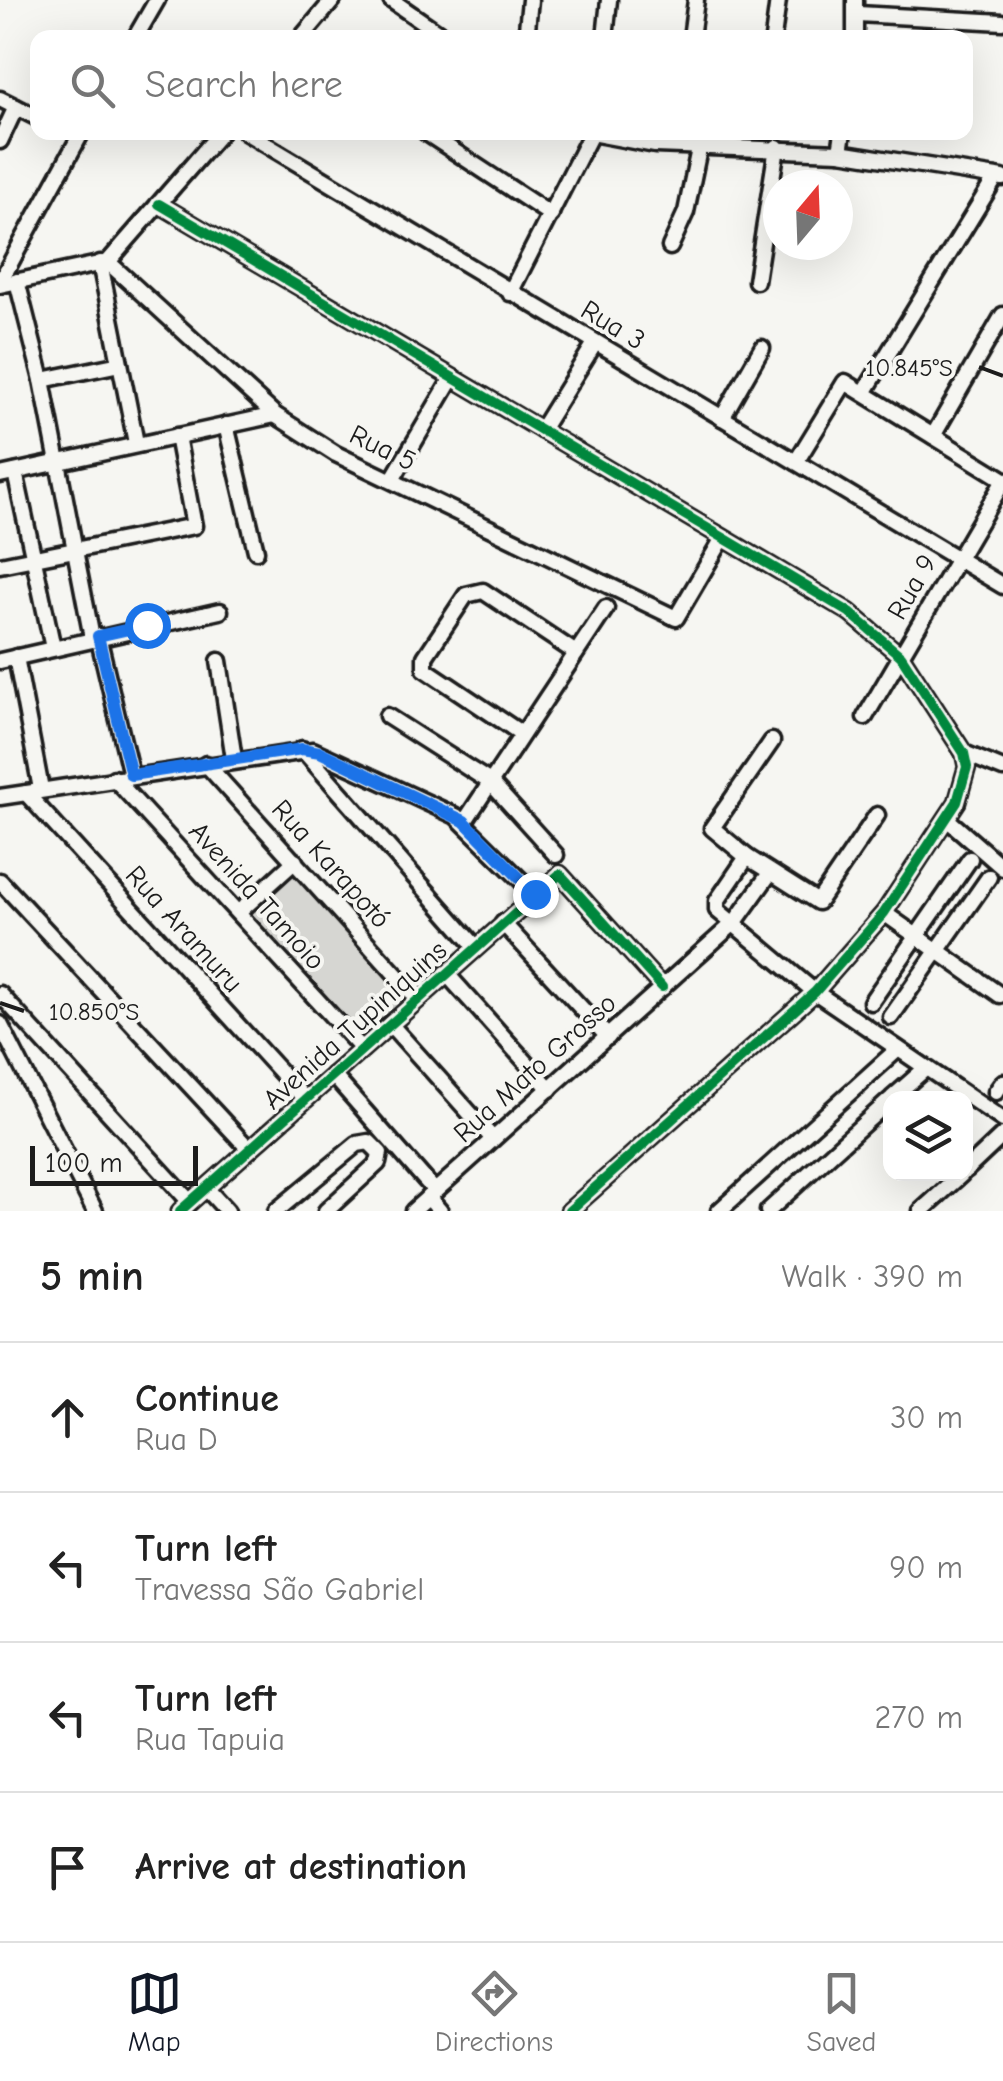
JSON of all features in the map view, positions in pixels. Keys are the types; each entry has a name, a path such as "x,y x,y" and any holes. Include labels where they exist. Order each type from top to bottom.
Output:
{"street":[{"path":"139,30 156,0"},
{"path":"308,30 333,0"},
{"path":"390,0 435,30"},
{"path":"419,19 421,0"},
{"path":"527,30 530,0"},
{"path":"605,30 609,0"},
{"path":"692,30 696,0"},
{"path":"774,30 778,0"},
{"path":"857,7 1003,22"},
{"path":"0,99 30,114"},
{"path":"0,141 16,107"},
{"path":"0,284 78,140"},
{"path":"0,284 104,262 213,140"},
{"name":"Rua 3","path":"258,140 1003,586"},
{"path":"438,140 551,215"},
{"path":"510,293 587,140"},
{"path":"625,140 655,145 671,140"},
{"path":"685,140 700,144 748,140"},
{"path":"762,140 777,147 840,152 999,178 864,394"},
{"path":"840,152 841,140"},
{"path":"670,247 686,212 700,144"},
{"path":"756,281 777,147"},
{"path":"160,204 849,612 900,656 964,752 965,778 947,818 884,913 815,992 577,1208"},
{"path":"104,262 136,443"},
{"name":"Rua 5","path":"104,262 276,415 336,454 676,618 723,538"},
{"path":"17,281 42,380 95,637 131,775"},
{"path":"933,436 1003,315"},
{"path":"541,430 595,343"},
{"path":"722,418 762,348"},
{"path":"42,380 120,364"},
{"path":"392,480 452,378"},
{"path":"796,462 845,382 1003,480"},
{"path":"53,648 8,473 276,415"},
{"path":"226,426 256,550"},
{"path":"0,565 194,526 177,436"},
{"name":"Rua 9","path":"864,716 1003,480"},
{"path":"522,734 425,668 425,657 466,595 482,592 576,653"},
{"path":"466,819 606,608"},
{"path":"0,661 220,611"},
{"path":"16,657 34,791"},
{"path":"219,661 234,759"},
{"path":"387,716 490,782 556,855"},
{"path":"772,741 712,828 715,835 818,902 876,815"},
{"path":"0,797 302,749 342,760 466,819 535,894"},
{"path":"302,749 476,947"},
{"path":"964,752 1003,769"},
{"name":"Rua Karapotó","path":"206,764 418,998"},
{"name":"Avenida Tamoio","path":"114,778 362,1049"},
{"name":"Rua Aramuru","path":"34,791 305,1099"},
{"path":"947,818 1003,868"},
{"path":"747,857 716,905 815,992 1003,1120"},
{"path":"871,1002 970,859"},
{"path":"239,912 295,860"},
{"name":"Rua Mato Grosso","path":"413,1211 735,922 770,873"},
{"name":"Avenida Tupiniquins","path":"185,1207 560,874 662,987"},
{"path":"891,1017 989,877"},
{"path":"0,881 249,1149"},
{"path":"884,913 1000,995"},
{"path":"503,923 608,1036"},
{"path":"446,973 550,1089"},
{"path":"0,994 185,1207"},
{"path":"0,1024 95,1211"},
{"path":"390,1024 493,1139"},
{"path":"719,1211 898,1050"},
{"path":"900,1091 926,1068"},
{"path":"333,1075 431,1194 440,1211"},
{"path":"768,1211 883,1106"},
{"path":"973,1163 1003,1135"},
{"path":"276,1211 356,1144 370,1142 380,1152 378,1163 326,1211"},
{"path":"921,1211 954,1181"},
{"path":"206,1188 228,1211"}],"shaded area":[{"path":"298,870 411,998 363,1041 247,914"}],"cycle path":[{"path":"159,204 849,612 901,656 964,753 967,767 957,802 884,913 815,992 569,1211"},
{"path":"180,1211 560,874 662,987"}],"route":[{"path":"147,625 98,636 131,775 302,749 320,752 449,811 481,836 535,894"}]}
